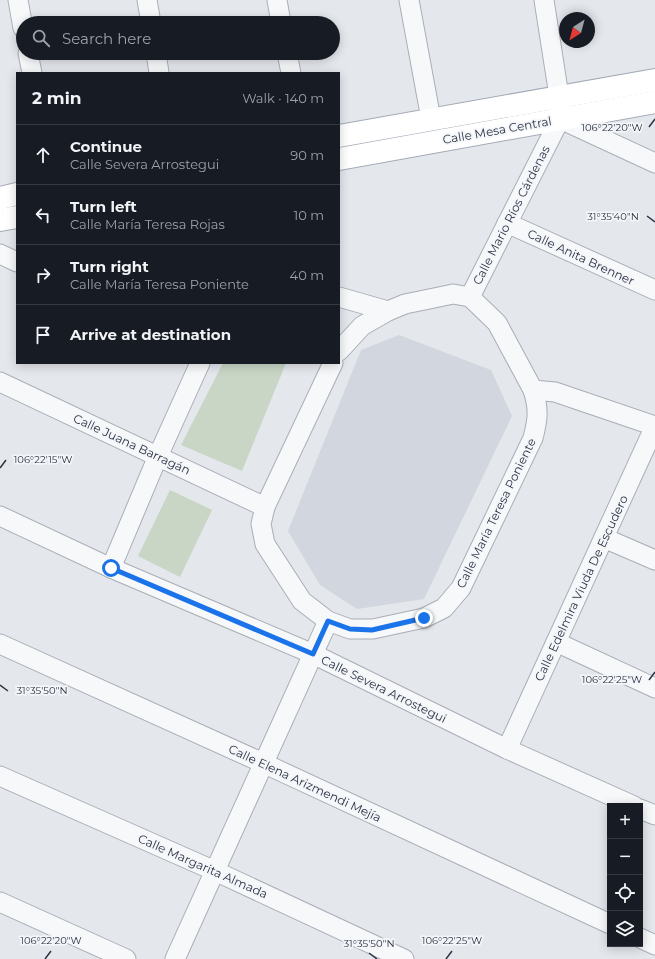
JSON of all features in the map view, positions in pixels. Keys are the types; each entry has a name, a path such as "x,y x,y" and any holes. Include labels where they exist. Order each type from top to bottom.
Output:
{"main road":[{"name":"Calle Mesa Central","path":"340,136 655,80"},
{"name":"Calle Mesa Central","path":"340,158 655,102"},
{"path":"0,198 16,194"},
{"path":"0,220 16,217"}],"street":[{"path":"18,0 21,16"},
{"path":"147,0 150,16"},
{"path":"277,0 280,16"},
{"path":"409,0 431,119"},
{"path":"544,0 559,96 560,119 655,163"},
{"path":"29,60 32,72"},
{"path":"157,60 159,72"},
{"path":"288,60 291,72"},
{"name":"Calle Mario Ríos Cárdenas","path":"340,350 362,326 388,311 405,304 453,294 470,297 560,119"},
{"name":"Calle Anita Brenner","path":"507,223 655,290"},
{"path":"0,254 16,262"},
{"path":"340,297 388,311"},
{"name":"Calle María Teresa Poniente","path":"333,364 265,507 261,524 265,544 302,602 328,621 350,629 372,630 424,618 444,608 461,588 533,438 538,418 537,402 533,390 497,323 470,297"},
{"path":"111,568 158,456 200,364"},
{"name":"Calle Juana Barragán","path":"0,382 265,507"},
{"path":"533,390 555,392 655,426"},
{"name":"Calle Edelmira Viuda De Escudero","path":"507,749 655,426"},
{"name":"Calle Severa Arrostegui","path":"0,516 111,568 313,654 507,749 627,803"},
{"path":"604,538 655,560"},
{"path":"175,959 328,621"},
{"path":"556,642 655,688"},
{"name":"Calle Elena Arizmendi Mejía","path":"0,644 263,763 607,923"},
{"name":"Calle Margarita Almada","path":"0,776 215,871 404,959"},
{"path":"643,810 655,815"},
{"path":"0,902 126,959"},
{"path":"643,939 655,945"}],"shaded area":[{"path":"399,335 491,370 512,416 424,599 357,609 320,585 288,531 361,350"}],"green space":[{"path":"222,364 286,364 242,471 181,445"},
{"path":"170,490 212,510 180,577 138,556"}],"route":[{"path":"111,568 313,654 328,621 350,629 372,630 424,618"}]}
